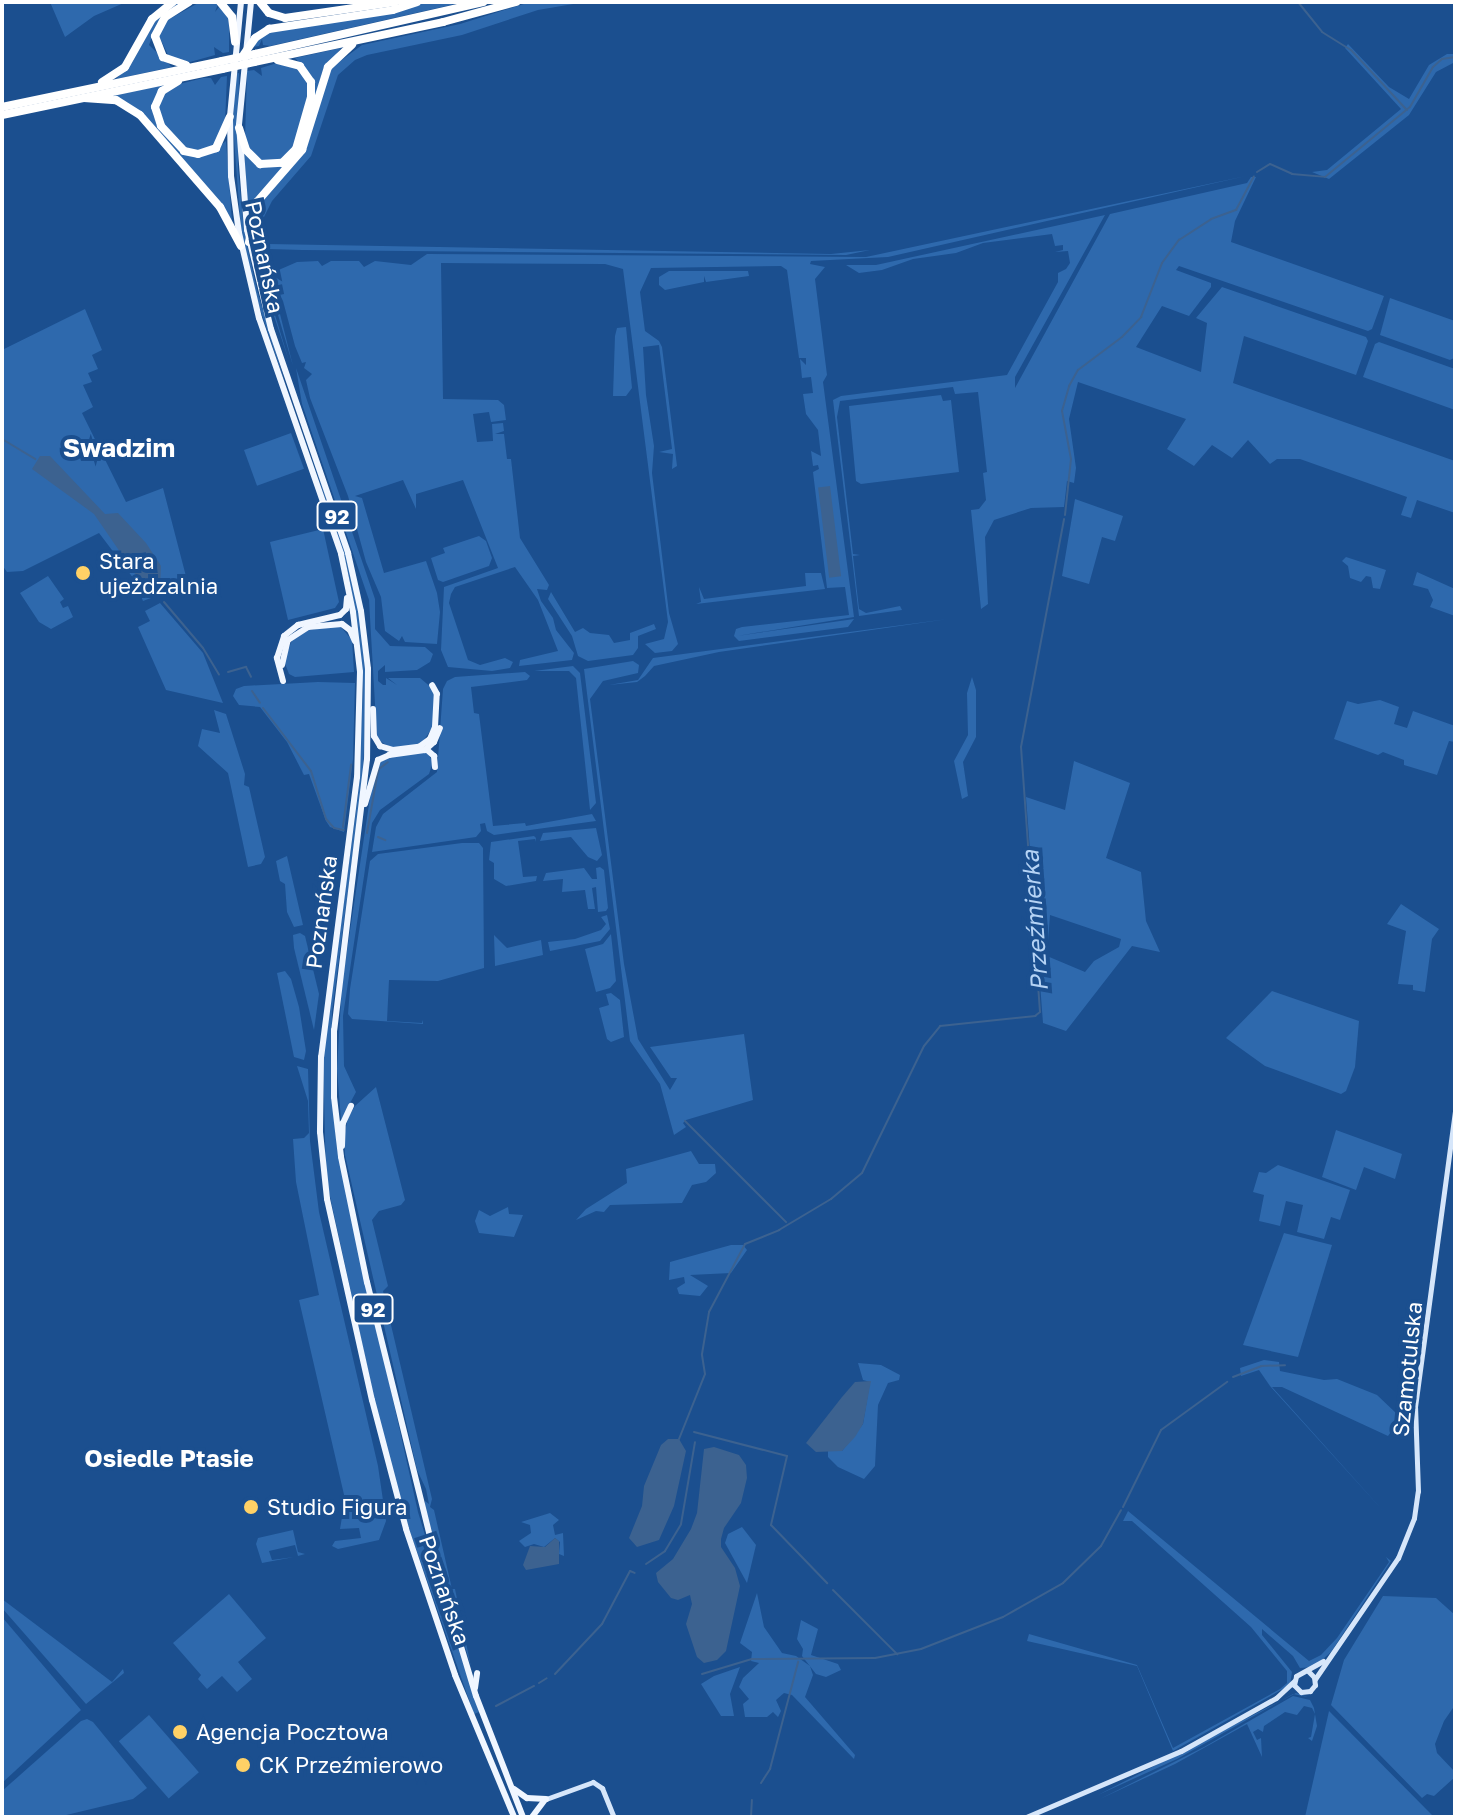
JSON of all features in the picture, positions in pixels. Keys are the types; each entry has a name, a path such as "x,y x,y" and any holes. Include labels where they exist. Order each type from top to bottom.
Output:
{"highway":[{"path":"82,94 123,69 152,19 173,2"},
{"path":"189,2 162,20 156,31 156,44 169,61 222,65"},
{"path":"220,2 231,14 235,42"},
{"path":"260,2 269,13 285,18 395,2"},
{"path":"244,54 255,38 269,29 393,10 417,2"},
{"path":"462,8 474,2"},
{"path":"257,59 483,2"},
{"path":"82,94 189,76 222,65 374,37 516,2"},
{"path":"245,244 257,202 302,150 328,67 343,51 374,37"},
{"path":"239,128 247,152 266,165 282,163 298,143 311,97 309,77 294,63 257,59"},
{"path":"2,115 203,65"},
{"path":"189,76 166,88 156,103 158,121 171,139 193,154 213,150 222,139 230,117"},
{"path":"82,94 116,100 140,115 220,207 245,244"},
{"path":"2,107 62,99"}],"main road":[{"name":"Poznańska","path":"241,2 230,117 231,176 259,318 345,570 359,656 359,765 321,1057 320,1116 324,1176 348,1301 403,1519 455,1675 514,1817"},
{"name":"Poznańska","path":"251,2 239,128 245,244 273,336 346,546 361,611 368,682 368,744 334,1030 334,1097 341,1157 409,1460 476,1696 523,1817"},
{"path":"345,570 348,603 345,612 333,618 299,624 287,632 278,650 279,671 283,681 282,655 289,638 315,625 345,625 353,634 359,656"},
{"path":"368,682 378,743 391,750 423,748 434,756 435,767"},
{"path":"423,748 435,727 437,694 432,685"},
{"path":"359,822 378,760 423,748 440,728"},
{"path":"341,1157 343,1123 351,1106"},
{"path":"476,1696 477,1673"},
{"path":"508,1780 522,1796 546,1799"},
{"path":"532,1817 546,1799"}],"street":[{"name":"Szamotulska","path":"1315,1679 1356,1624 1398,1558 1414,1518 1418,1491 1415,1407 1455,1110"},
{"name":"Szamotulska","path":"1308,1671 1331,1656"},
{"path":"1026,1817 1149,1767 1276,1698 1299,1672 1308,1671 1315,1679 1312,1690 1276,1698"},
{"path":"1294,1681 1301,1692"},
{"path":"546,1799 593,1782 602,1788 614,1817"}],"shaded area":[{"path":"50,2 126,2 94,16 65,37"},
{"path":"183,2 157,23 149,45 172,67 116,79 132,63 156,19"},
{"path":"200,2 218,4 215,12 219,7 229,18 229,52 223,53 214,47 215,55 190,62 169,57 159,36 164,22"},
{"path":"421,2 464,2 270,46 263,45 262,39 259,46 252,47 265,33 407,8"},
{"path":"530,2 585,2 538,10 462,35 367,55 355,60 338,75 311,156 272,201 262,221 262,266 278,306 293,366 276,308 272,305 289,361 266,292 253,226 258,206 303,154 331,68 362,45 460,24"},
{"path":"1348,44 1389,87 1409,99 1429,65 1447,54 1455,54 1455,62 1436,72 1409,115 1329,179 1312,172 1327,170 1401,109 1345,48"},
{"path":"341,48 322,73 303,143 248,213 244,151 258,166 278,167 287,162 312,96 307,71 295,58"},
{"path":"277,63 294,66 306,79 309,94 295,146 284,159 266,163 253,155 245,139 247,71 254,70 262,76 261,68"},
{"path":"239,73 238,167 244,231 257,290 286,386 255,294 241,231 233,126 235,74"},
{"path":"227,76 225,123 219,142 199,152 180,145 158,115 159,101 172,86 203,78 211,78 215,85 221,77"},
{"path":"164,85 153,115 158,126 195,157 210,154 226,141 232,221 143,114 127,102 109,96"},
{"path":"1246,176 888,257 811,261 810,264 825,267 815,279 827,375 823,382 854,617 737,636 854,619 848,627 739,641 734,636 736,629 742,627 849,615 845,587 827,588 813,472 819,469 818,465 813,466 811,451 821,456 818,430 806,414 803,394 813,393 811,377 802,378 800,359 806,365 806,358 799,358 787,270 781,266 651,268 640,292 645,331 662,347 677,466 672,469 673,454 659,452 672,449 659,345 643,347 654,446 652,473 669,613 678,644 672,651 655,653 645,644 664,639 668,622 623,269 605,264 441,263 443,399 498,400 504,405 506,420 491,422 489,412 473,414 477,442 493,441 492,424 503,423 504,431 495,434 504,434 507,459 511,459 520,538 549,585 547,590 537,589 541,601 553,618 556,630 574,653 572,660 519,666 520,660 558,651 538,600 515,567 455,587 449,603 468,660 480,665 505,658 513,662 510,668 492,671 448,667 441,650 444,587 498,568 463,480 416,494 416,509 403,480 355,496 362,498 384,573 426,561 437,593 440,612 437,644 405,642 402,636 399,641 385,631 381,597 366,562 348,496 310,398 306,380 312,374 304,368 306,362 302,363 295,346 283,301 272,279 274,272 297,262 318,261 322,266 331,261 359,261 364,267 375,261 411,265 427,254 866,257"},
{"path":"1251,177 1256,177 1235,221 1231,242 1384,296 1372,329 1368,331 1179,266 1176,270 1211,283 1211,287 1189,316 1162,306 1136,347 1201,372 1207,323 1196,318 1222,287 1366,337 1368,341 1356,375 1244,336 1233,383 1455,461 1455,513 1417,500 1411,518 1401,515 1407,497 1300,459 1277,459 1270,464 1248,440 1232,458 1212,445 1194,466 1167,449 1186,419 1078,382 1069,419 1076,468 1074,483 1067,481 1064,507 1031,508 994,520 985,537 988,604 981,609 971,510 979,509 986,500 983,473 987,472 978,392 955,394 953,387 840,401 837,417 853,554 860,555 853,556 859,609 866,613 900,606 902,610 859,616 833,400 841,396 1007,375 1058,282 1058,273 1070,263 1068,251 1055,252 1063,250 1063,245 1055,246 1052,234 983,243 956,253 913,259 882,270 859,273 846,265 876,265 1105,215 1015,377 1015,388 1110,214 1247,183"},
{"path":"268,244 831,254 870,250 846,255 302,250 268,249"},
{"path":"669,271 748,271 749,276 706,282 704,276 704,282 665,290 659,285 659,277"},
{"path":"1390,298 1455,321 1454,358 1450,360 1380,335"},
{"path":"85,309 102,350 92,355 98,369 88,373 92,382 83,385 93,407 82,413 126,502 163,488 188,584 143,601 134,579 99,533 23,571 7,572 2,565 2,350"},
{"path":"626,327 632,388 626,396 613,396 615,336 617,328"},
{"path":"1379,342 1455,369 1455,410 1363,377 1375,344"},
{"path":"296,368 375,599 375,629 390,646 425,647 433,654 430,662 417,670 385,672 385,665 378,671 378,681 383,685 386,685 386,678 397,685 388,678 420,678 432,688 435,694 433,727 421,744 391,748 377,739 369,600 302,404"},
{"path":"941,395 943,401 951,400 959,472 861,484 856,481 849,406"},
{"path":"294,401 345,548 360,618 366,679 363,777 332,1012 331,1084 337,1149 418,1512 479,1712 474,1714 408,1526 376,1407 326,1178 323,1055 358,795 363,690 356,613 346,564"},
{"path":"291,433 304,469 257,486 244,450"},
{"path":"40,456 50,456 105,514 118,513 146,543 161,566 160,593 142,584 94,514 32,469"},
{"path":"830,486 841,576 829,578 818,487"},
{"path":"1075,499 1123,516 1115,541 1102,537 1089,584 1062,576"},
{"path":"323,529 339,602 335,608 288,620 270,542"},
{"path":"479,536 486,541 492,558 489,566 443,582 438,580 431,558 445,553 443,548"},
{"path":"1346,557 1386,570 1380,589 1373,588 1371,577 1366,576 1361,582 1350,578 1348,566 1342,561"},
{"path":"1417,572 1455,589 1455,616 1430,607 1433,600 1428,589 1413,585"},
{"path":"805,573 821,573 825,589 696,604 701,602 699,587 704,599 806,586"},
{"path":"48,576 64,599 60,602 63,608 68,606 73,617 51,629 39,622 20,593"},
{"path":"551,592 575,632 583,628 590,633 609,635 614,643 630,640 630,633 654,624 656,629 638,636 638,648 633,655 588,661 578,656 572,636 548,599"},
{"path":"160,603 203,653 223,703 166,690 138,627 150,621 145,611"},
{"path":"948,619 719,652 654,666 637,682 609,685 638,680 653,658"},
{"path":"340,626 352,640 354,672 295,677 289,674 284,661 292,640 309,630"},
{"path":"633,661 639,665 638,673 603,681 590,699 624,964 638,1039 670,1090 677,1078 671,1078 650,1047 744,1034 753,1100 686,1120 683,1123 686,1127 674,1135 660,1084 630,1041 584,669"},
{"path":"573,666 580,673 596,803 590,810 576,678 569,671 534,671"},
{"path":"525,672 530,676 527,680 471,687 474,713 479,714 493,826 525,823 526,826 592,814 596,821 494,835 487,831 485,823 480,824 481,831 476,837 372,852 376,827 383,814 437,772 443,689 447,681 455,677"},
{"path":"972,677 976,690 976,737 963,762 968,796 962,799 954,761 968,735 967,693"},
{"path":"355,683 353,759 344,832 330,827 309,774 304,775 287,742 260,707 239,705 233,696 236,689 244,686"},
{"path":"1380,700 1399,707 1394,724 1407,728 1413,711 1455,726 1455,742 1449,741 1437,775 1404,765 1404,760 1383,752 1378,755 1334,739 1347,701 1358,704"},
{"path":"214,710 226,714 245,774 244,785 249,787 265,857 261,864 248,867 228,773 198,746 202,729 220,733"},
{"path":"427,752 433,762 429,774 380,810 372,823 343,1016 344,1066 356,1092 341,1120 337,1069 342,984 374,771 379,762 391,756"},
{"path":"1074,761 1130,783 1106,858 1141,872 1146,921 1160,952 1132,946 1066,1031 1043,1023 1026,797 1065,810","holes":["1050,915 1121,939 1119,947 1094,961 1085,972 1047,956"]},
{"path":"596,828 602,855 597,861 588,857 571,837 540,841 543,833"},
{"path":"536,838 535,842 535,839 518,841 523,877 537,876 536,881 506,886 494,879 494,863 489,860 491,842"},
{"path":"479,843 483,848 484,968 438,981 389,980 387,1021 422,1023 423,1020 423,1024 352,1019 348,1014 350,989 370,861 378,854"},
{"path":"287,856 303,925 294,927 287,912 285,884 280,881 276,861"},
{"path":"584,868 592,879 597,879 596,868 604,870 606,911 598,912 596,887 592,888 595,909 588,909 585,890 562,892 563,879 543,881 546,873"},
{"path":"1401,904 1439,929 1432,939 1425,992 1413,990 1413,985 1398,984 1406,931 1387,924"},
{"path":"607,915 610,929 600,941 550,951 548,942 575,939 601,930 606,924 601,917"},
{"path":"300,933 305,936 319,994 314,1030 294,948 293,935"},
{"path":"611,934 616,981 610,988 596,992 585,949 603,944"},
{"path":"494,935 507,948 541,940 543,955 495,966"},
{"path":"285,971 291,979 299,1007 306,1051 304,1060 294,1057 277,973"},
{"path":"1272,991 1359,1021 1355,1067 1346,1091 1341,1094 1265,1066 1226,1038"},
{"path":"611,993 620,1000 624,1037 611,1042 607,1039 599,1008 609,1005 606,994"},
{"path":"297,1066 308,1069 310,1141 319,1212 378,1466 386,1521 379,1540 338,1549 332,1546 335,1541 361,1538 359,1528 340,1529 345,1499 299,1300 319,1295 296,1182 293,1139 304,1138 309,1133 308,1101"},
{"path":"376,1087 405,1200 401,1205 379,1211 372,1220 388,1286 383,1291 432,1499 430,1507 434,1510 452,1589 455,1589 471,1667 425,1507 425,1501 429,1504 426,1489 417,1470 345,1155 344,1136 348,1118 355,1106"},
{"path":"1336,1130 1402,1154 1395,1179 1364,1167 1356,1190 1322,1177"},
{"path":"691,1151 699,1164 715,1164 716,1173 706,1182 692,1185 682,1203 610,1205 604,1212 596,1211 576,1220 586,1209 627,1183 626,1169"},
{"path":"1278,1165 1350,1190 1340,1220 1331,1217 1324,1239 1297,1232 1303,1205 1286,1201 1280,1226 1259,1221 1264,1195 1253,1192 1259,1172 1266,1173"},
{"path":"508,1207 509,1214 523,1215 514,1237 479,1233 475,1221 479,1210 490,1216"},
{"path":"1284,1233 1332,1245 1298,1357 1243,1345"},
{"path":"731,1245 743,1245 747,1250 731,1273 690,1275 708,1286 700,1296 679,1294 677,1288 685,1283 684,1277 669,1280 670,1262"},
{"path":"1264,1360 1279,1362 1280,1371 1324,1380 1337,1379 1377,1395 1397,1414 1400,1419 1388,1436 1282,1387 1272,1387 1386,1514 1270,1386 1259,1370 1241,1376 1240,1368"},
{"path":"858,1363 881,1365 900,1375 899,1380 888,1383 878,1405 875,1466 864,1479 838,1467 828,1457 828,1450 842,1451 863,1424 870,1382 863,1380"},
{"path":"871,1381 863,1424 842,1451 816,1452 806,1443 855,1382"},
{"path":"668,1439 679,1439 686,1451 674,1506 659,1540 637,1547 629,1538 642,1506 644,1486 661,1445"},
{"path":"714,1447 739,1455 746,1465 747,1478 741,1503 724,1528 721,1539 721,1547 735,1568 740,1586 726,1651 717,1660 704,1663 697,1657 686,1624 692,1604 690,1595 678,1600 671,1598 658,1582 656,1573 673,1559 691,1529 697,1513 704,1449"},
{"path":"1128,1511 1309,1661 1321,1655 1337,1638 1389,1562 1386,1557 1391,1561 1331,1652 1314,1667 1300,1668 1293,1656 1262,1629 1262,1635 1292,1672 1290,1685 1173,1751 1137,1666 1027,1641 1029,1634 1137,1665 1173,1748 1280,1689 1287,1683 1287,1671 1251,1627 1132,1521 1123,1521"},
{"path":"550,1513 559,1520 553,1525 555,1535 563,1533 564,1556 559,1554 560,1542 555,1538 544,1547 534,1544 525,1547 519,1541 531,1533 530,1525 521,1522"},
{"path":"742,1527 756,1545 747,1583 725,1543 728,1534"},
{"path":"293,1530 298,1552 305,1554 298,1556 295,1545 269,1551 272,1560 294,1557 262,1563 256,1544 258,1538"},
{"path":"555,1538 559,1541 559,1564 526,1570 523,1565 530,1546 545,1547"},
{"path":"757,1593 764,1627 782,1653 796,1656 810,1666 813,1675 805,1697 855,1755 854,1759 792,1695 784,1693 776,1700 781,1711 778,1717 773,1712 767,1717 745,1717 743,1704 749,1699 739,1687 743,1678 759,1663 751,1661 752,1652 740,1643"},
{"path":"229,1594 266,1638 238,1662 252,1679 237,1692 222,1676 207,1689 198,1679 201,1675 173,1643"},
{"path":"1383,1596 1436,1598 1455,1615 1455,1705 1444,1721 1435,1744 1437,1753 1455,1772 1455,1777 1434,1796 1427,1794 1422,1798 1331,1705 1344,1660"},
{"path":"2,1599 112,1682 123,1669 124,1673 86,1704 2,1608"},
{"path":"2,1617 81,1710 2,1783"},
{"path":"801,1620 818,1629 811,1655 838,1664 841,1670 826,1677 816,1674 802,1656 803,1649 797,1639"},
{"path":"740,1667 730,1694 734,1716 721,1716 701,1684"},
{"path":"1293,1696 1310,1700 1315,1714 1312,1708 1304,1706 1297,1715 1285,1712 1264,1726 1263,1732 1258,1729 1253,1732 1257,1740 1261,1738 1262,1757 1247,1724 1175,1764 1100,1799 1204,1747"},
{"path":"1281,1701 1177,1759 1098,1795"},
{"path":"1329,1711 1434,1817 1305,1817"},
{"path":"1315,1714 1317,1726 1312,1741 1308,1738 1311,1737"},
{"path":"149,1715 199,1772 169,1799 119,1741"},
{"path":"87,1719 93,1722 147,1788 133,1799 58,1817 2,1817 2,1791"}],"waterway":[{"path":"1298,2 1322,32 1351,50 1407,110"},
{"name":"Przeźmierka","path":"1257,172 1270,164 1292,174 1325,177 1410,107 1433,67 1442,59 1455,57"},
{"name":"Przeźmierka","path":"1065,515 1071,459 1062,411 1069,386 1078,370 1122,337 1141,317 1162,263 1179,240 1211,219 1236,210 1254,176"},
{"path":"2,439 35,459"},
{"name":"Przeźmierka","path":"679,1439 705,1374 702,1354 709,1312 745,1244 779,1230 831,1199 862,1173 924,1046 940,1026 1035,1016 1040,1012 1021,747 1064,519"},
{"path":"164,602 203,648 219,675"},
{"path":"228,672 246,667 251,677"},
{"path":"252,691 260,703"},
{"path":"263,708 311,771 326,819 334,828 344,830"},
{"path":"367,833 379,769 388,762"},
{"path":"343,827 351,765"},
{"path":"378,837 385,840"},
{"path":"685,1121 786,1222"},
{"path":"1233,1377 1261,1366 1285,1365"},
{"path":"1123,1507 1161,1430 1227,1382"},
{"path":"694,1432 787,1456 771,1525 827,1583"},
{"name":"Przeźmierka","path":"646,1564 665,1551 681,1524 695,1442"},
{"path":"702,1674 752,1659 875,1658 921,1649 1003,1617 1063,1583 1101,1546 1121,1510"},
{"name":"Przeźmierka","path":"555,1674 602,1624 630,1571 635,1573"},
{"path":"833,1590 897,1654"},
{"path":"761,1783 770,1769 798,1662"},
{"name":"Przeźmierka","path":"539,1683 547,1678"},
{"name":"Przeźmierka","path":"496,1706 534,1686"},
{"path":"751,1817 752,1800"}],"place":[{"name":"Stara ujeżdzalnia","path":"83,573"},
{"name":"Studio Figura","path":"251,1507"},
{"name":"Agencja Pocztowa","path":"180,1732"},
{"name":"CK Przeźmierowo","path":"243,1765"}],"district":[{"name":"Swadzim","path":"119,448"},
{"name":"Osiedle Ptasie","path":"169,1458"}]}
